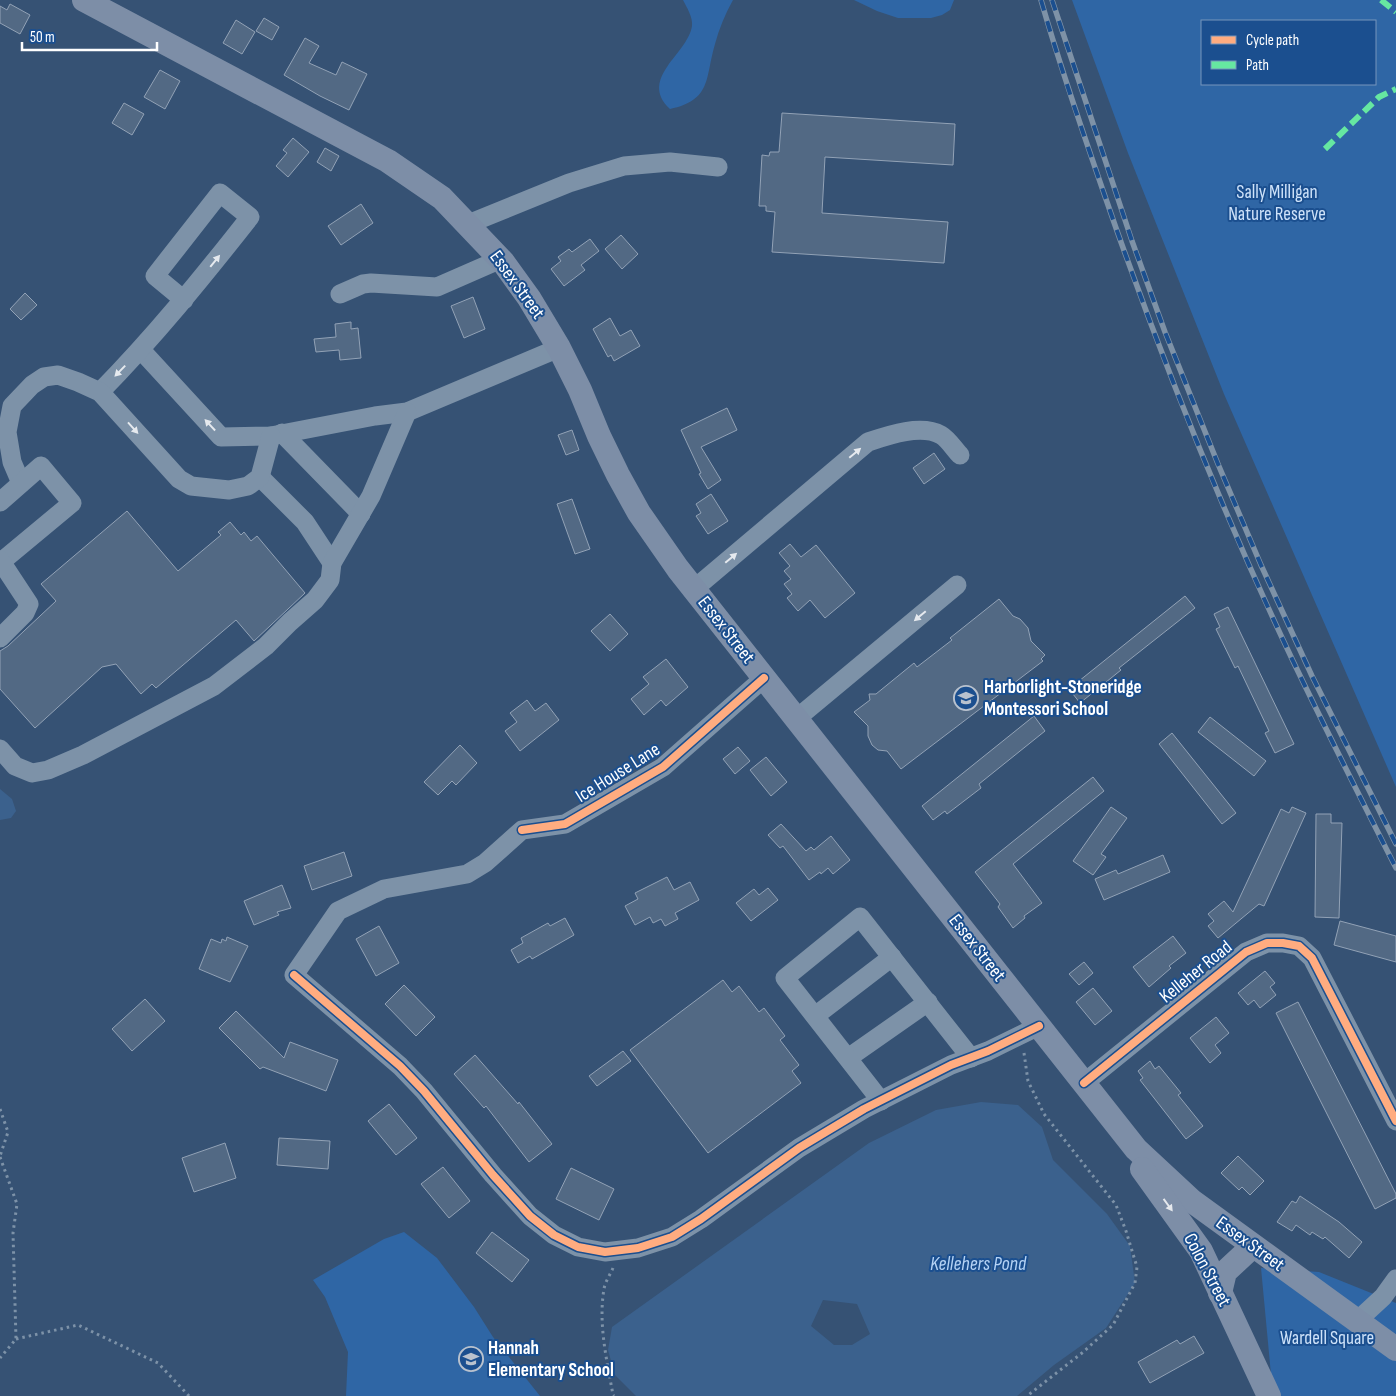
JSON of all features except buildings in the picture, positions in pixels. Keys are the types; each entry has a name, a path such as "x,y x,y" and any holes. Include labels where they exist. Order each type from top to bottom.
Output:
{"main road":[{"name":"Essex Street","path":"98,3 388,161 442,198 468,224 501,259 529,298 559,348 622,483 640,513 694,589 796,719 1031,1031 1084,1083 1136,1149 1192,1201 1396,1349"},
{"name":"Colon Street","path":"1136,1149 1139,1164 1201,1251 1269,1396"},
{"path":"1220,1293 1225,1272 1253,1246"}],"street":[{"path":"468,224 569,182 624,166 670,162 718,167"},
{"path":"100,392 141,350 184,300 250,217 220,193 155,276 184,300"},
{"path":"340,294 363,284 371,283 437,287 501,259"},
{"path":"141,350 221,437 276,435 374,416 407,412 559,348"},
{"path":"21,483 12,462 7,432 12,406 32,385 44,377 58,375 100,392 179,479 191,486 229,490 248,486 260,477 276,435"},
{"path":"0,749 15,766 32,773 48,770 83,755 214,686 266,646 315,600 330,580 332,563 371,496 407,412"},
{"path":"694,589 868,442 892,434 919,430 942,435 960,456"},
{"path":"276,435 361,514"},
{"path":"0,502 41,466 72,503 1,561 29,604 25,613 0,638"},
{"path":"260,477 305,522 332,563"},
{"path":"796,719 957,585"},
{"name":"Ice House Lane","path":"618,1251 605,1252 578,1247 554,1235 530,1216 493,1175 424,1091 400,1066 294,975 338,912 384,889 467,874 485,863 522,830 565,824 663,767 764,678"},
{"path":"881,1101 785,978 860,916 971,1058"},
{"name":"Kelleher Road","path":"1084,1083 1246,952 1267,943 1284,943 1299,946 1312,958 1396,1121"},
{"path":"815,1016 892,957"},
{"path":"848,1058 928,1002"},
{"path":"618,1251 638,1248 672,1237 702,1219 799,1148 881,1101 951,1065 1031,1031"},
{"path":"1356,1321 1384,1297 1396,1279"}],"path":[{"path":"1027,1396 1114,1325 1135,1283 1137,1267 1116,1205 1044,1114 1028,1081 1031,1031"},
{"path":"0,1109 8,1132 0,1156 18,1204 13,1233 16,1339"},
{"path":"614,1396 602,1324 604,1288 618,1251"},
{"path":"0,1358 16,1339 78,1325 158,1362 189,1396"}],"green space":[{"path":"683,0 733,0 718,33 707,77 700,93 684,105 670,109 662,98 659,87 662,76 689,36 692,26 691,16"},
{"path":"854,0 954,0 950,10 942,15 931,18 898,18"},
{"name":"Sally Milligan Nature Reserve","path":"1072,0 1396,0 1396,787 1224,394 1128,153"},
{"path":"404,1232 437,1258 474,1307 493,1337 540,1396 346,1396 348,1352 325,1297 313,1280 384,1239"},
{"name":"Wardell Square","path":"1261,1268 1319,1272 1396,1303 1396,1396 1273,1396"}],"water":[{"path":"0,789 12,799 16,811 11,818 0,820"},
{"name":"Kellehers Pond","path":"981,1102 1018,1105 1042,1127 1053,1160 1107,1214 1130,1246 1135,1283 1106,1328 1054,1365 1017,1396 636,1396 615,1375 608,1350 612,1327 869,1143 936,1110","holes":["823,1300 857,1304 870,1334 852,1345 834,1345 811,1326"]}],"railway":[{"path":"1041,0 1116,228 1156,338 1221,501 1293,661 1396,868"},
{"path":"1052,0 1132,241 1165,332 1218,464 1261,565 1312,676 1396,844"}],"marked path":[{"path":"1381,0 1396,12"},
{"path":"1325,149 1379,97 1396,89"}],"cycle path":[{"path":"522,830 565,824 663,767 764,678"},
{"path":"1084,1083 1246,952 1267,943 1283,943 1299,946 1312,958 1396,1121"},
{"path":"294,975 400,1066 424,1091 493,1175 530,1216 554,1235 578,1247 605,1252 638,1248 672,1237 701,1219 799,1148 864,1109 951,1065 988,1051 1039,1026"}],"place":[{"name":"Harborlight-Stoneridge Montessori School","path":"966,698"},
{"name":"Hannah Elementary School","path":"471,1359"}]}
